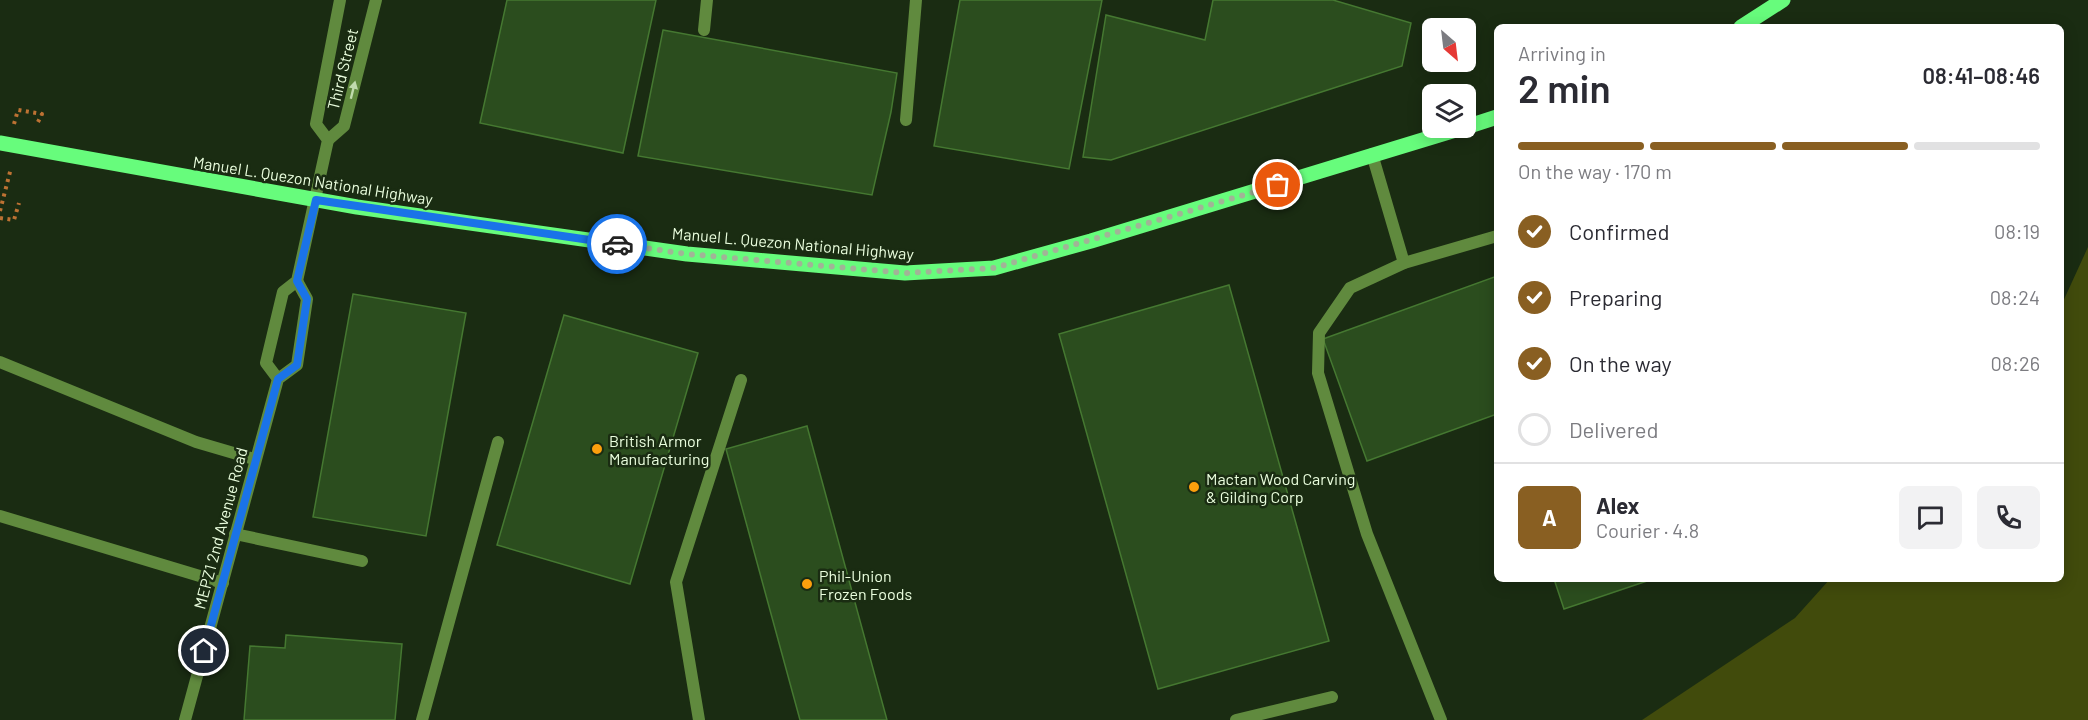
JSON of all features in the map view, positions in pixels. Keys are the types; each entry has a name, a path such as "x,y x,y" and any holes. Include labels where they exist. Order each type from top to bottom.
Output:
{"main road":[{"path":"1746,24 1784,0"},
{"name":"Manuel L. Quezon National Highway","path":"1476,123 1494,118"},
{"name":"Manuel L. Quezon National Highway","path":"0,144 316,200 687,254 905,273 994,268 1102,238 1427,138"}],"street":[{"name":"Third Street","path":"328,141 316,124 340,0"},
{"name":"Third Street","path":"316,200 328,141 344,126 376,0"},
{"path":"704,30 707,0"},
{"path":"906,120 916,0"},
{"path":"1372,154 1404,263"},
{"path":"278,379 266,363 268,344 283,292 297,281 316,200"},
{"path":"1441,720 1367,534 1318,374 1319,333 1350,288 1404,263 1494,237"},
{"name":"MEPZ1 2nd Avenue Road","path":"185,720 254,459 278,379 297,365 307,299 297,281"},
{"path":"0,362 196,442 254,459"},
{"path":"699,720 676,582 741,380"},
{"path":"422,720 498,442"},
{"path":"0,516 223,583"},
{"path":"235,534 362,561"},
{"path":"1236,720 1332,697"}],"path":[{"path":"0,211 17,146"},
{"path":"0,218 14,220 18,203"}],"shaded area":[{"path":"2088,247 2088,720 1642,720 1795,618 1827,582 2064,582 2064,299"}],"building":[{"path":"507,0 656,0 623,153 480,123"},
{"path":"960,0 1102,0 1069,169 934,146"},
{"path":"1213,0 1333,0 1411,23 1402,66 1111,160 1083,157 1106,15 1205,40"},
{"path":"663,30 897,73 891,112 872,195 638,156"},
{"path":"1494,277 1494,415 1367,461 1323,339"},
{"name":"Mactan Wood Carving & Gilding Corp","path":"1229,285 1329,641 1158,689 1059,334"},
{"path":"353,294 466,313 426,536 313,517"},
{"name":"British Armor Manufacturing","path":"564,315 698,353 630,584 497,545"},
{"name":"Phil-Union Frozen Foods","path":"807,426 887,720 800,720 726,449"},
{"path":"1555,582 1644,582 1564,609"},
{"path":"286,635 402,644 395,720 244,720 250,646 285,648"}],"way so far":[{"path":"617,244 687,254 905,273 994,268 1278,185"}],"place":[{"name":"British Armor Manufacturing","path":"597,449"},
{"name":"Mactan Wood Carving & Gilding Corp","path":"1194,487"},
{"name":"Phil-Union Frozen Foods","path":"807,584"}],"route":[{"path":"204,651 254,459 278,379 297,365 307,299 297,281 316,200 617,244"}]}
